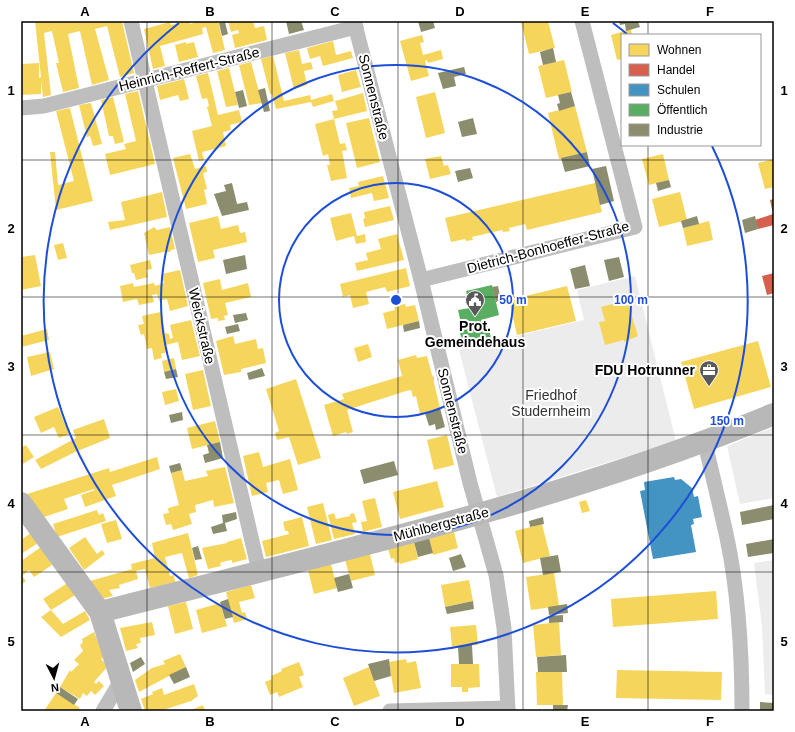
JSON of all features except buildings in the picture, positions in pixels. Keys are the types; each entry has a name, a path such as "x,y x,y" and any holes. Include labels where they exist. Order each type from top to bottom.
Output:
{"street":[{"name":"Weickstraße","path":"131,21 259,571"},
{"name":"Dietrich-Bonhoeffer-Straße","path":"421,280 635,227 582,21"},
{"name":"Heinrich-Reffert-Straße","path":"21,108 44,106 355,24"},
{"name":"Sonnenstraße","path":"355,24 421,280 478,515 496,575 504,628 508,710"},
{"name":"Mühlbergstraße","path":"100,612 478,515 705,443 774,414"},
{"path":"705,443 727,539 734,581 742,671 742,711"},
{"path":"21,503 100,612 131,711"},
{"path":"103,711 122,679"},
{"path":"390,711 508,710"}],"green space":[{"name":"Friedhof Studernheim","path":"635,276 676,441 497,497 459,350 584,320 577,290"},
{"path":"774,427 774,498 740,504 727,446"},
{"path":"774,560 774,695 765,694 762,626 754,563"}],"place":[{"name":"Prot. Gemeindehaus","path":"475,317"},
{"name":"FDU Hotrunner","path":"709,387"}]}
